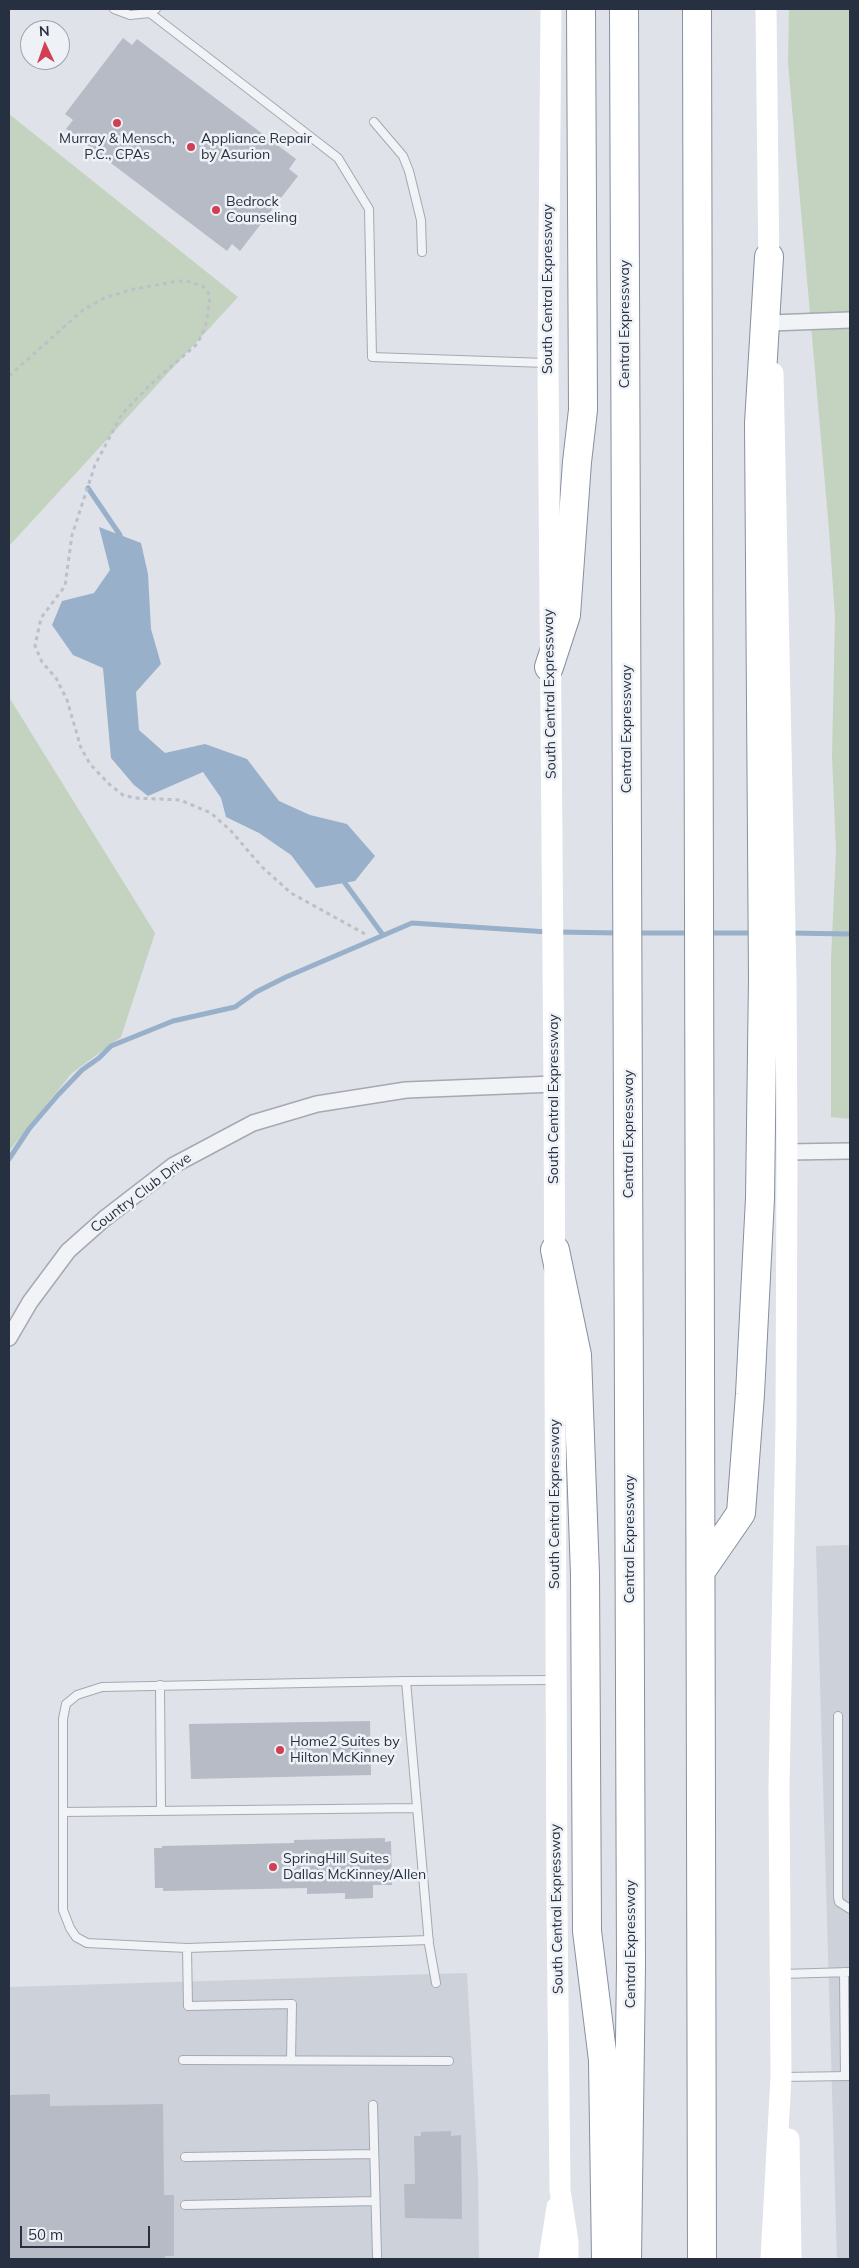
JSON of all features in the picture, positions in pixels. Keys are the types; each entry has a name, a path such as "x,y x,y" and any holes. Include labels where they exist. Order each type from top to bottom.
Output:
{"highway":[{"path":"549,667 566,615 577,462 583,410 581,9"},
{"name":"Central Expressway","path":"624,9 631,1967 627,2259"},
{"path":"697,9 702,2259"},
{"path":"701,1571 741,1513 775,978 759,423 769,257"},
{"path":"555,1250 577,1355 585,1574 587,1931 603,2060 606,2259"}],"main road":[{"name":"South Central Expressway","path":"550,9 548,363 555,1250 555,1680 560,2190 568,2242 568,2259"},
{"path":"766,9 771,322 773,900"},
{"path":"771,2259 781,2077 779,1787 786,1415 786,1152 775,978"},
{"path":"781,2077 789,2129 791,2259"},
{"name":"South Central Expressway","path":"549,2259 560,2190"}],"street":[{"path":"771,322 850,320"},
{"name":"Country Club Drive","path":"9,1338 30,1302 68,1251 104,1219 174,1165 253,1124 318,1104 380,1093 406,1090 554,1084"},
{"path":"786,1152 850,1151"}],"lane":[{"path":"114,9 130,15 153,11 338,158 369,209 372,357 548,363"},
{"path":"374,122 403,156 409,171 422,220 422,252"},
{"path":"429,1940 187,1948 101,1945 87,1943 76,1937 70,1928 63,1910 63,1719 66,1704 77,1695 102,1687 555,1680"},
{"path":"406,1681 429,1940 436,1983"},
{"path":"160,1685 161,1810"},
{"path":"838,1716 838,1897 840,1902 850,1909"},
{"path":"63,1812 417,1808"},
{"path":"187,1948 188,2006 292,2004 291,2060"},
{"path":"780,1974 847,1972 848,2076 781,2077"},
{"path":"183,2060 449,2061"},
{"path":"373,2105 377,2256"},
{"path":"185,2157 374,2154"},
{"path":"185,2205 376,2201"}],"path":[{"path":"9,376 83,310 104,298 134,289 178,282 192,282 206,288 210,297 208,313 205,328 197,344 151,384 122,414 95,465 74,528 64,586 41,618 35,646 42,662 56,678 67,700 81,748 90,764 109,784 124,795 135,798 180,800 211,813 231,831 262,867 291,893 365,934"}],"shaded area":[{"path":"850,1545 850,2259 837,2259 816,1546"},
{"path":"467,1973 478,2175 479,2259 9,2259 9,1987"}],"green space":[{"path":"789,9 850,9 850,1119 831,1117 831,959 836,850 832,756 835,617 788,63"},
{"path":"9,114 238,297 9,546"},
{"path":"9,697 155,933 121,1037 72,1073 9,1151"}],"water":[{"path":"99,527 141,543 148,574 151,629 161,664 136,692 139,730 165,753 205,744 247,759 279,801 310,815 347,824 375,856 355,881 316,888 291,855 259,833 226,817 221,798 203,772 148,796 134,785 111,758 103,668 73,655 52,625 62,601 94,593 110,570"}],"building":[{"path":"123,38 132,45 137,39 296,159 289,169 298,176 240,251 232,244 227,251 66,129 73,120 65,114"},
{"name":"Home2 Suites by Hilton McKinney","path":"370,1721 371,1775 191,1779 189,1724"},
{"name":"SpringHill Suites Dallas McKinney/Allen","path":"385,1838 385,1842 391,1841 392,1885 373,1885 373,1898 345,1899 345,1893 307,1894 307,1888 163,1891 163,1888 155,1888 154,1848 162,1848 162,1846 294,1843 294,1840"},
{"path":"50,2094 50,2106 163,2104 164,2195 174,2195 174,2256 165,2256 165,2259 9,2259 9,2095"},
{"path":"451,2131 451,2136 461,2135 462,2219 405,2218 404,2184 415,2184 414,2136 421,2136 421,2132"}],"waterway":[{"path":"88,488 120,535 121,541"},
{"path":"342,879 383,935"},
{"path":"9,1159 29,1129 58,1095 82,1070 99,1058 111,1046 173,1021 235,1007 256,992 286,977 412,923 548,932"},
{"path":"556,932 620,933"},
{"path":"636,933 690,933"},
{"path":"706,933 755,933"},
{"path":"789,933 850,934"}],"place":[{"name":"Murray & Mensch, P.C., CPAs","path":"117,123"},
{"name":"Appliance Repair by Asurion","path":"191,147"},
{"name":"Bedrock Counseling","path":"216,210"},
{"name":"Home2 Suites by Hilton McKinney","path":"280,1750"},
{"name":"SpringHill Suites Dallas McKinney/Allen","path":"273,1867"}]}
